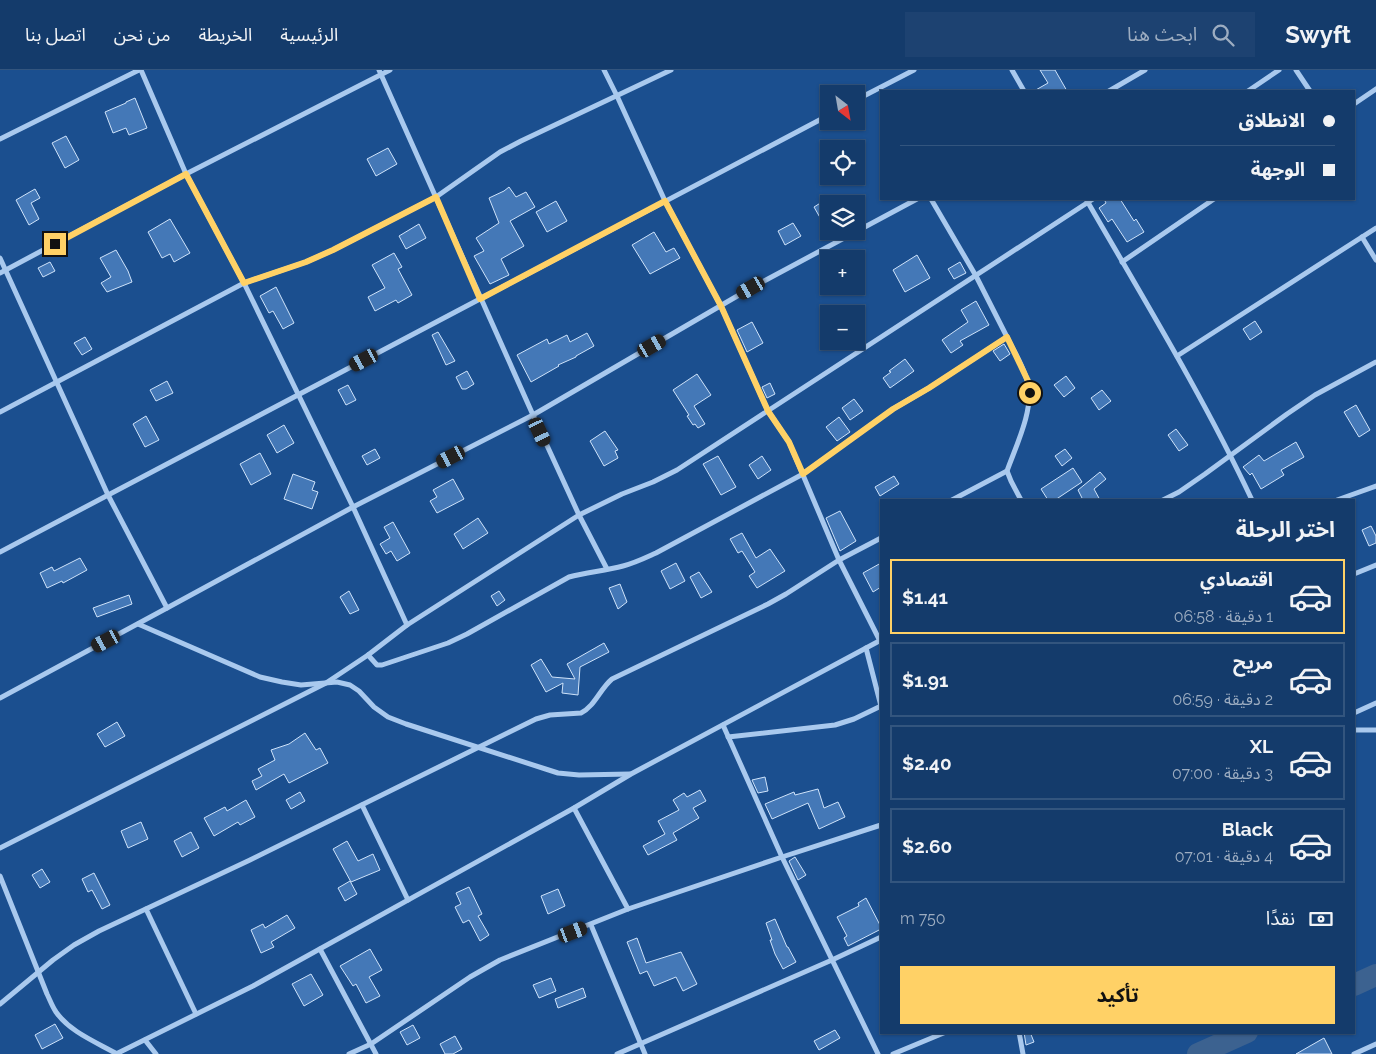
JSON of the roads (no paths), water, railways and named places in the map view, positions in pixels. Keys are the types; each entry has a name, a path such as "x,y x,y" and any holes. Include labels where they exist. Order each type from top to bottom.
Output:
{"street":[{"path":"0,139 140,70 186,174 244,283 407,625"},
{"path":"0,272 380,72 390,70"},
{"path":"604,70 665,201 721,306 768,411 789,442 839,560 880,639"},
{"path":"0,412 244,283 306,262 333,250 436,197 500,152 671,70"},
{"path":"865,95 914,70"},
{"path":"1012,70 1023,90"},
{"path":"1111,90 1145,70"},
{"path":"1249,90 1279,70"},
{"path":"1296,70 1309,90"},
{"path":"380,72 532,415 579,515 607,569"},
{"path":"1355,103 1376,88"},
{"path":"0,552 820,120"},
{"path":"0,698 352,507 532,415 721,306 915,200"},
{"path":"932,200 976,276 1028,381 1030,393 1028,411 1008,471 1020,499"},
{"path":"1122,262 1213,200"},
{"path":"0,848 326,683 368,655 407,625 579,515 676,470 976,276 1087,201 1177,356 1252,499"},
{"path":"1177,356 1376,228"},
{"path":"1362,237 1376,260"},
{"path":"0,258 108,495 168,608"},
{"path":"368,655 377,664 382,664 430,650 467,634 568,577 621,567 639,561 803,474 893,409 1007,337"},
{"path":"1165,499 1206,474 1315,395 1376,362"},
{"path":"954,499 1008,471"},
{"path":"1340,499 1376,486"},
{"path":"0,1004 74,944 99,930 544,716 581,713 590,706 612,679 768,604 839,560 880,539"},
{"path":"1355,574 1376,565"},
{"path":"138,624 260,677 301,685 337,682 350,685 359,691 374,708 406,724 558,773 579,775 631,774"},
{"path":"0,876 56,1012 74,1030 116,1054 253,986 574,808 631,774 880,641"},
{"path":"866,648 880,702"},
{"path":"1355,713 1376,703"},
{"path":"728,737 835,725 854,719 880,706"},
{"path":"723,725 782,857 878,1054"},
{"path":"1355,730 1376,730"},
{"path":"362,805 408,900"},
{"path":"574,808 628,909"},
{"path":"349,1054 371,1044 500,960 628,909 880,825"},
{"path":"146,909 196,1014"},
{"path":"591,925 645,1054"},
{"path":"617,1054 832,960 880,936"},
{"path":"320,949 376,1054"},
{"path":"893,1054 941,1034"},
{"path":"1019,1034 1023,1054"},
{"path":"145,1040 156,1054"},
{"path":"1354,1054 1376,1044"}],"waterway":[{"path":"1355,985 1376,975"},
{"path":"1198,1054 1243,1034"}]}
